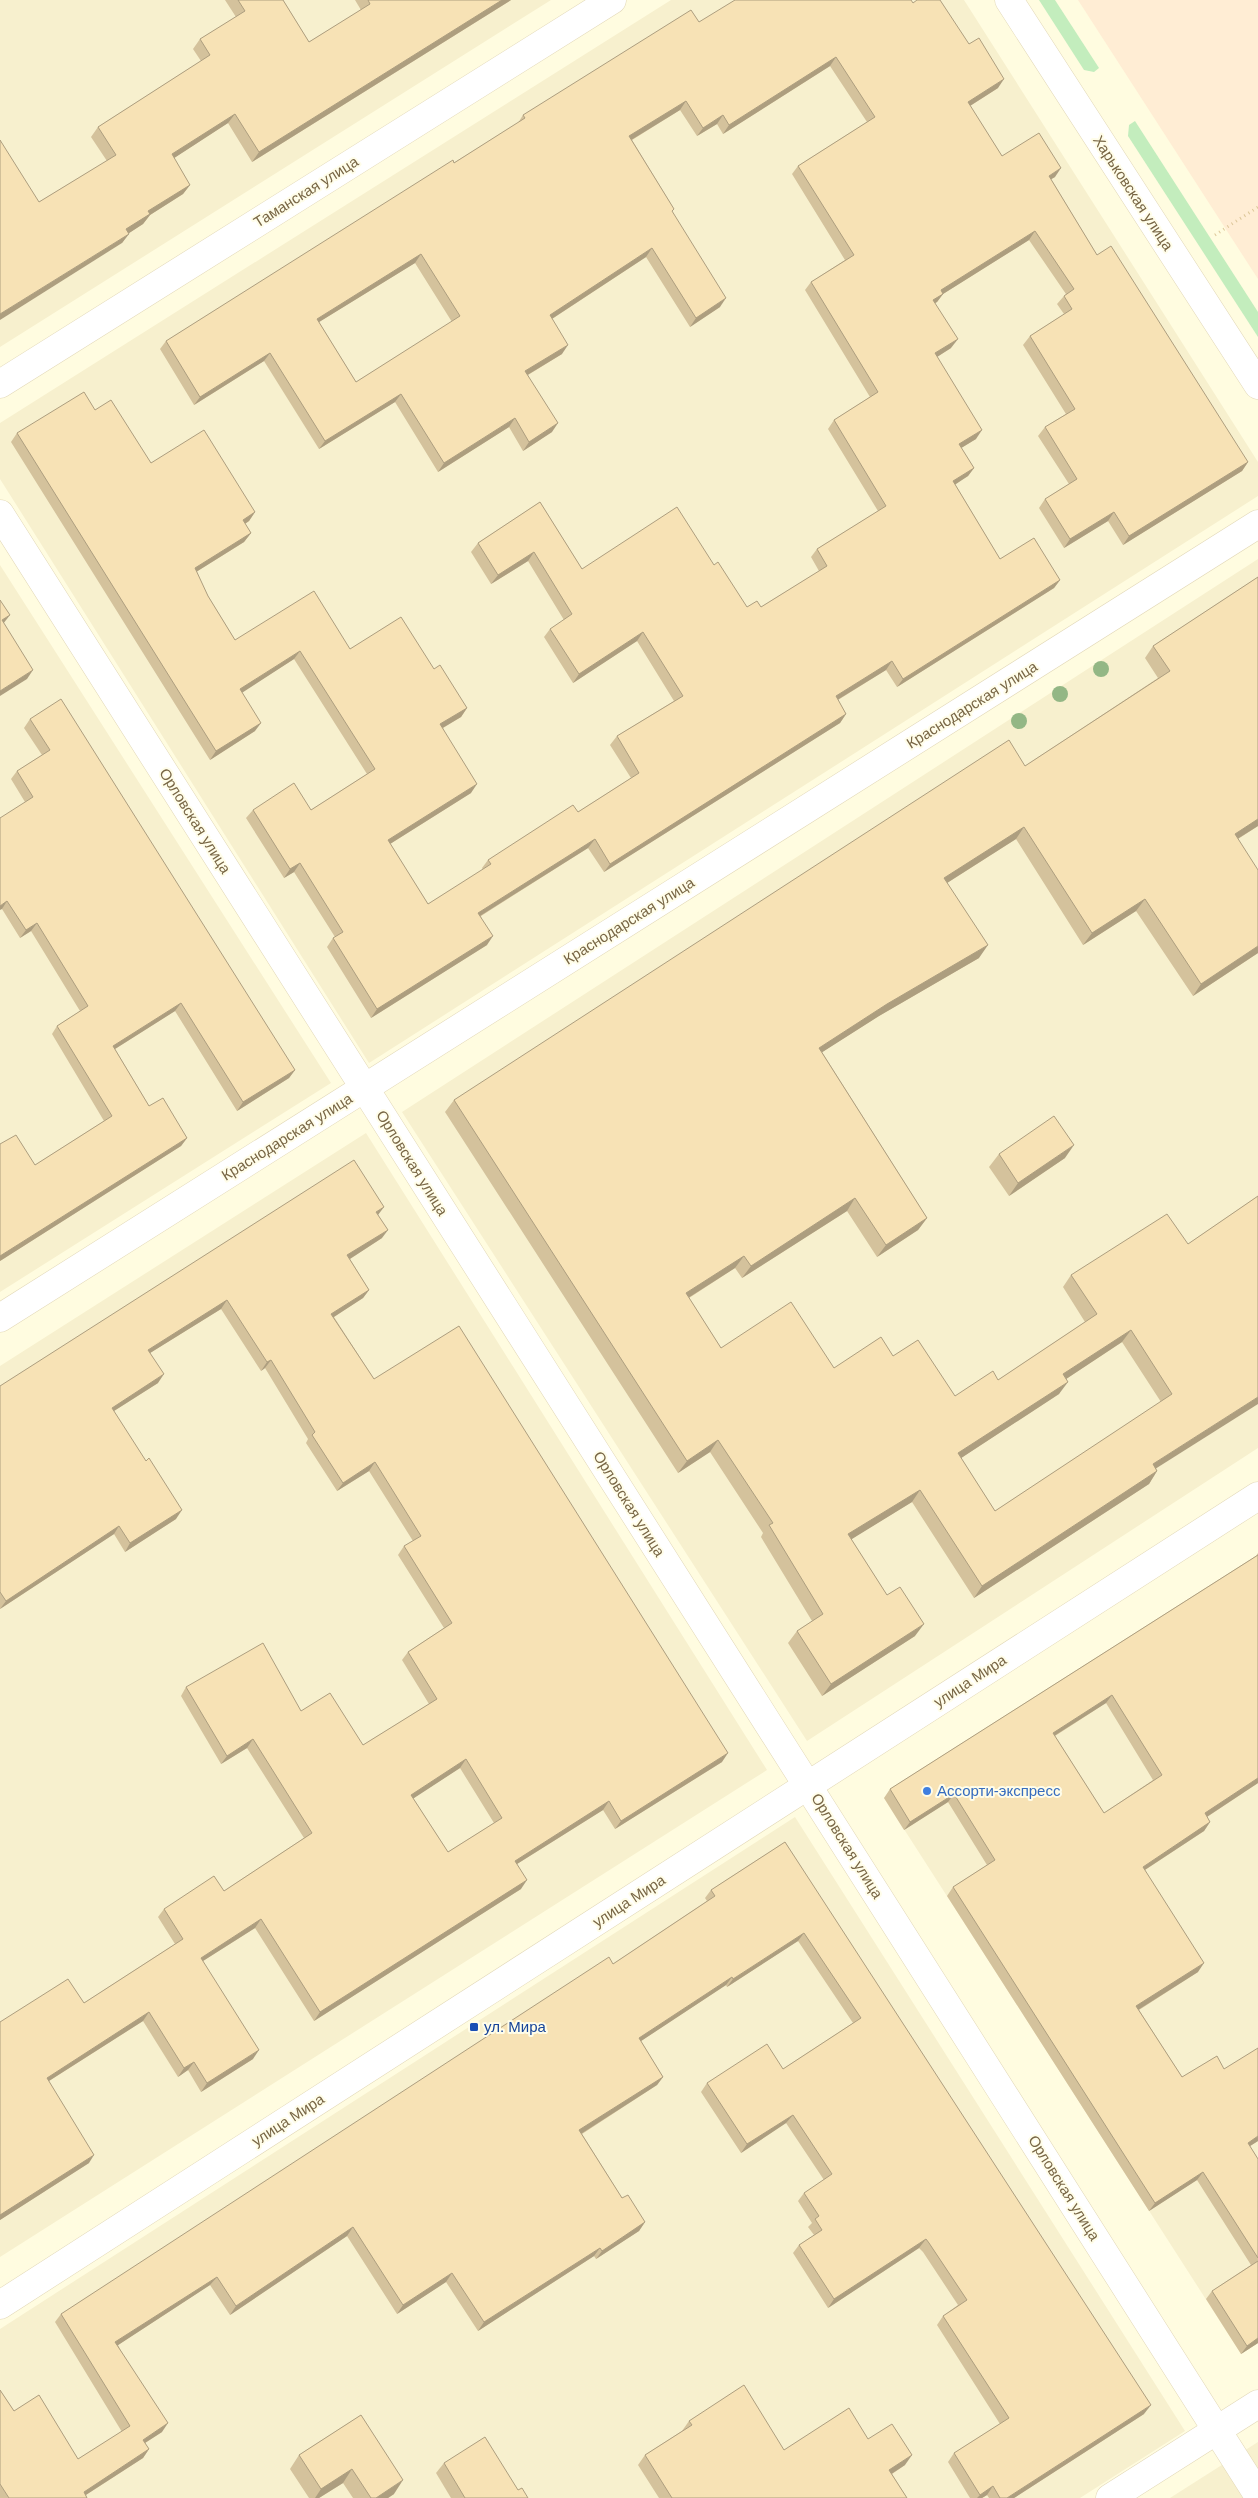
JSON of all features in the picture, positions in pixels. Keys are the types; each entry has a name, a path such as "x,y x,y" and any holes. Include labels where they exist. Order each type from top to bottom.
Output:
{"street":[{"name":"Таманская улица","path":"0,384 612,0"},
{"name":"Харьковская улица","path":"1009,0 1258,385"},
{"name":"Орловская улица","path":"0,514 1258,2495"},
{"name":"Краснодарская улица","path":"0,1318 1258,524"},
{"name":"улица Мира","path":"0,2305 1258,1496"},
{"path":"1110,2498 1258,2404"}],"path":[{"path":"1215,235 1258,207"}],"shaded area":[{"path":"0,0 551,0 0,347"},
{"path":"671,0 964,0 1258,462 1258,496 369,1063 0,479 0,423"},
{"path":"1078,0 1258,0 1258,279"},
{"path":"1258,559 1258,1448 807,1741 402,1112"},
{"path":"0,565 331,1083 0,1292"},
{"path":"366,1133 767,1770 0,2257 0,1366"},
{"path":"1258,1557 1258,2343 1241,2354 884,1798"},
{"path":"795,1817 1185,2431 1080,2498 0,2498 0,2329"},
{"path":"1258,2442 1258,2498 1170,2498"}],"green space":[{"path":"1039,0 1055,0 1099,68 1094,72 1084,70"},
{"path":"1135,121 1258,312 1258,337 1128,136 1129,125"}],"building":[{"path":"238,0 283,0 309,42 370,4 368,0 502,0 259,152 235,114 172,154 190,185 148,211 150,214 126,229 129,234 0,314 0,140 39,202 116,155 98,127 210,55 200,39 245,11"},
{"path":"735,0 911,0 913,3 917,0 940,0 969,44 979,38 1004,79 968,102 1002,156 1039,133 1061,168 1049,176 1097,255 1111,246 1248,462 1129,536 1114,512 1070,539 1045,499 1077,479 1045,427 1075,409 1030,336 1072,309 1064,296 1074,289 1035,231 941,290 943,294 933,300 958,339 935,353 982,430 959,444 974,468 953,481 1000,559 1034,538 1060,580 903,679 892,661 836,696 846,714 610,864 595,839 478,913 493,936 377,1009 333,938 343,932 300,863 290,869 253,810 294,783 311,810 375,769 300,651 240,689 261,723 216,751 17,433 84,392 95,410 111,400 151,463 204,430 255,512 243,520 251,533 195,568 208,596 235,640 314,591 350,649 401,617 434,669 440,665 467,708 440,724 477,784 388,840 428,904 491,864 488,860 573,805 578,812 639,773 617,736 683,696 643,632 579,674 550,629 572,614 534,552 498,575 478,543 540,502 582,569 677,507 714,565 718,562 747,607 757,601 761,607 827,566 817,549 886,506 834,420 878,392 811,282 854,255 798,166 875,117 836,57 729,125 723,115 703,128 686,101 629,136 674,209 672,211 726,298 696,318 652,248 550,315 568,345 525,371 558,423 529,442 515,418 444,463 401,394 325,441 270,353 200,397 166,341 453,160 454,163 525,118 523,115 691,10 699,22","holes":["421,254 460,316 356,382 317,319"]},
{"path":"1258,577 1258,819 1235,834 1258,870 1258,946 1201,984 1145,899 1092,933 1024,827 944,878 988,945 887,1004 819,1048 927,1218 886,1245 855,1198 751,1266 744,1256 686,1293 721,1348 791,1302 834,1368 881,1337 893,1356 918,1340 955,1396 993,1371 998,1380 1097,1314 1071,1275 1167,1214 1188,1244 1258,1196 1258,1397 1153,1464 1157,1471 982,1586 920,1490 848,1534 887,1595 900,1587 924,1624 831,1684 797,1631 823,1614 769,1525 773,1523 718,1440 687,1461 454,1100 1009,740 1025,766 1170,671 1153,646","holes":["1131,1330 1172,1394 995,1511 958,1453 1068,1382 1063,1374"]},
{"path":"0,600 10,615 2,620 33,670 0,691"},
{"path":"61,699 295,1070 243,1102 181,1003 113,1046 149,1106 163,1098 187,1138 0,1256 0,1144 16,1135 35,1165 112,1116 57,1026 88,1006 37,923 26,930 7,901 0,906 0,818 33,797 17,771 50,750 30,719"},
{"path":"1054,1116 1074,1145 1018,1183 999,1154"},
{"path":"354,1160 384,1207 376,1212 388,1230 347,1255 369,1290 331,1314 374,1379 459,1326 728,1753 621,1821 609,1801 515,1861 527,1880 320,2012 261,1919 201,1958 259,2050 207,2083 194,2062 184,2068 149,2012 47,2078 94,2155 0,2215 0,2022 68,1979 84,2003 183,1939 164,1909 214,1876 224,1891 312,1833 253,1739 227,1756 186,1687 263,1643 301,1711 330,1693 363,1745 437,1699 408,1652 452,1623 404,1546 421,1536 375,1462 343,1483 312,1435 315,1432 271,1360 267,1362 227,1300 148,1350 164,1374 112,1408 146,1461 149,1458 182,1510 130,1543 119,1526 6,1601 0,1592 0,1386","holes":["466,1759 502,1818 448,1852 411,1795"]},
{"path":"1258,1555 1258,1778 1205,1813 1210,1822 1143,1867 1204,1963 1136,2006 1182,2077 1217,2056 1224,2069 1258,2048 1258,2136 1248,2143 1258,2159 1258,2258 1203,2172 1155,2203 953,1887 995,1860 954,1794 910,1822 890,1789","holes":["1112,1695 1162,1775 1104,1813 1053,1733"]},
{"path":"785,1842 1151,2405 1007,2498 1000,2498 993,2486 980,2495 954,2453 1009,2418 943,2316 967,2300 929,2243 926,2239 834,2299 799,2245 822,2230 815,2219 819,2216 804,2193 832,2174 793,2115 747,2144 707,2083 767,2044 783,2069 861,2018 804,1933 733,1979 732,1977 639,2038 663,2077 579,2130 622,2198 628,2195 645,2222 602,2251 600,2248 484,2322 452,2273 403,2305 353,2227 236,2306 217,2277 115,2342 168,2423 143,2440 149,2449 84,2492 87,2498 9,2498 0,2484 0,2390 14,2411 39,2395 78,2459 130,2426 61,2314 609,1957 613,1964 715,1896 711,1890"},
{"path":"1258,2261 1258,2338 1247,2346 1212,2291"},
{"path":"744,2385 784,2450 849,2408 868,2439 892,2424 912,2455 889,2470 907,2498 672,2498 645,2455 692,2425 689,2421"},
{"path":"361,2415 403,2480 376,2498 371,2498 352,2469 321,2489 299,2455"},
{"path":"485,2437 518,2490 522,2488 528,2498 465,2498 444,2463"}],"place":[{"name":"Ассорти-экспресс","path":"927,1791"},
{"name":"ул. Мира","path":"474,2027"}]}
